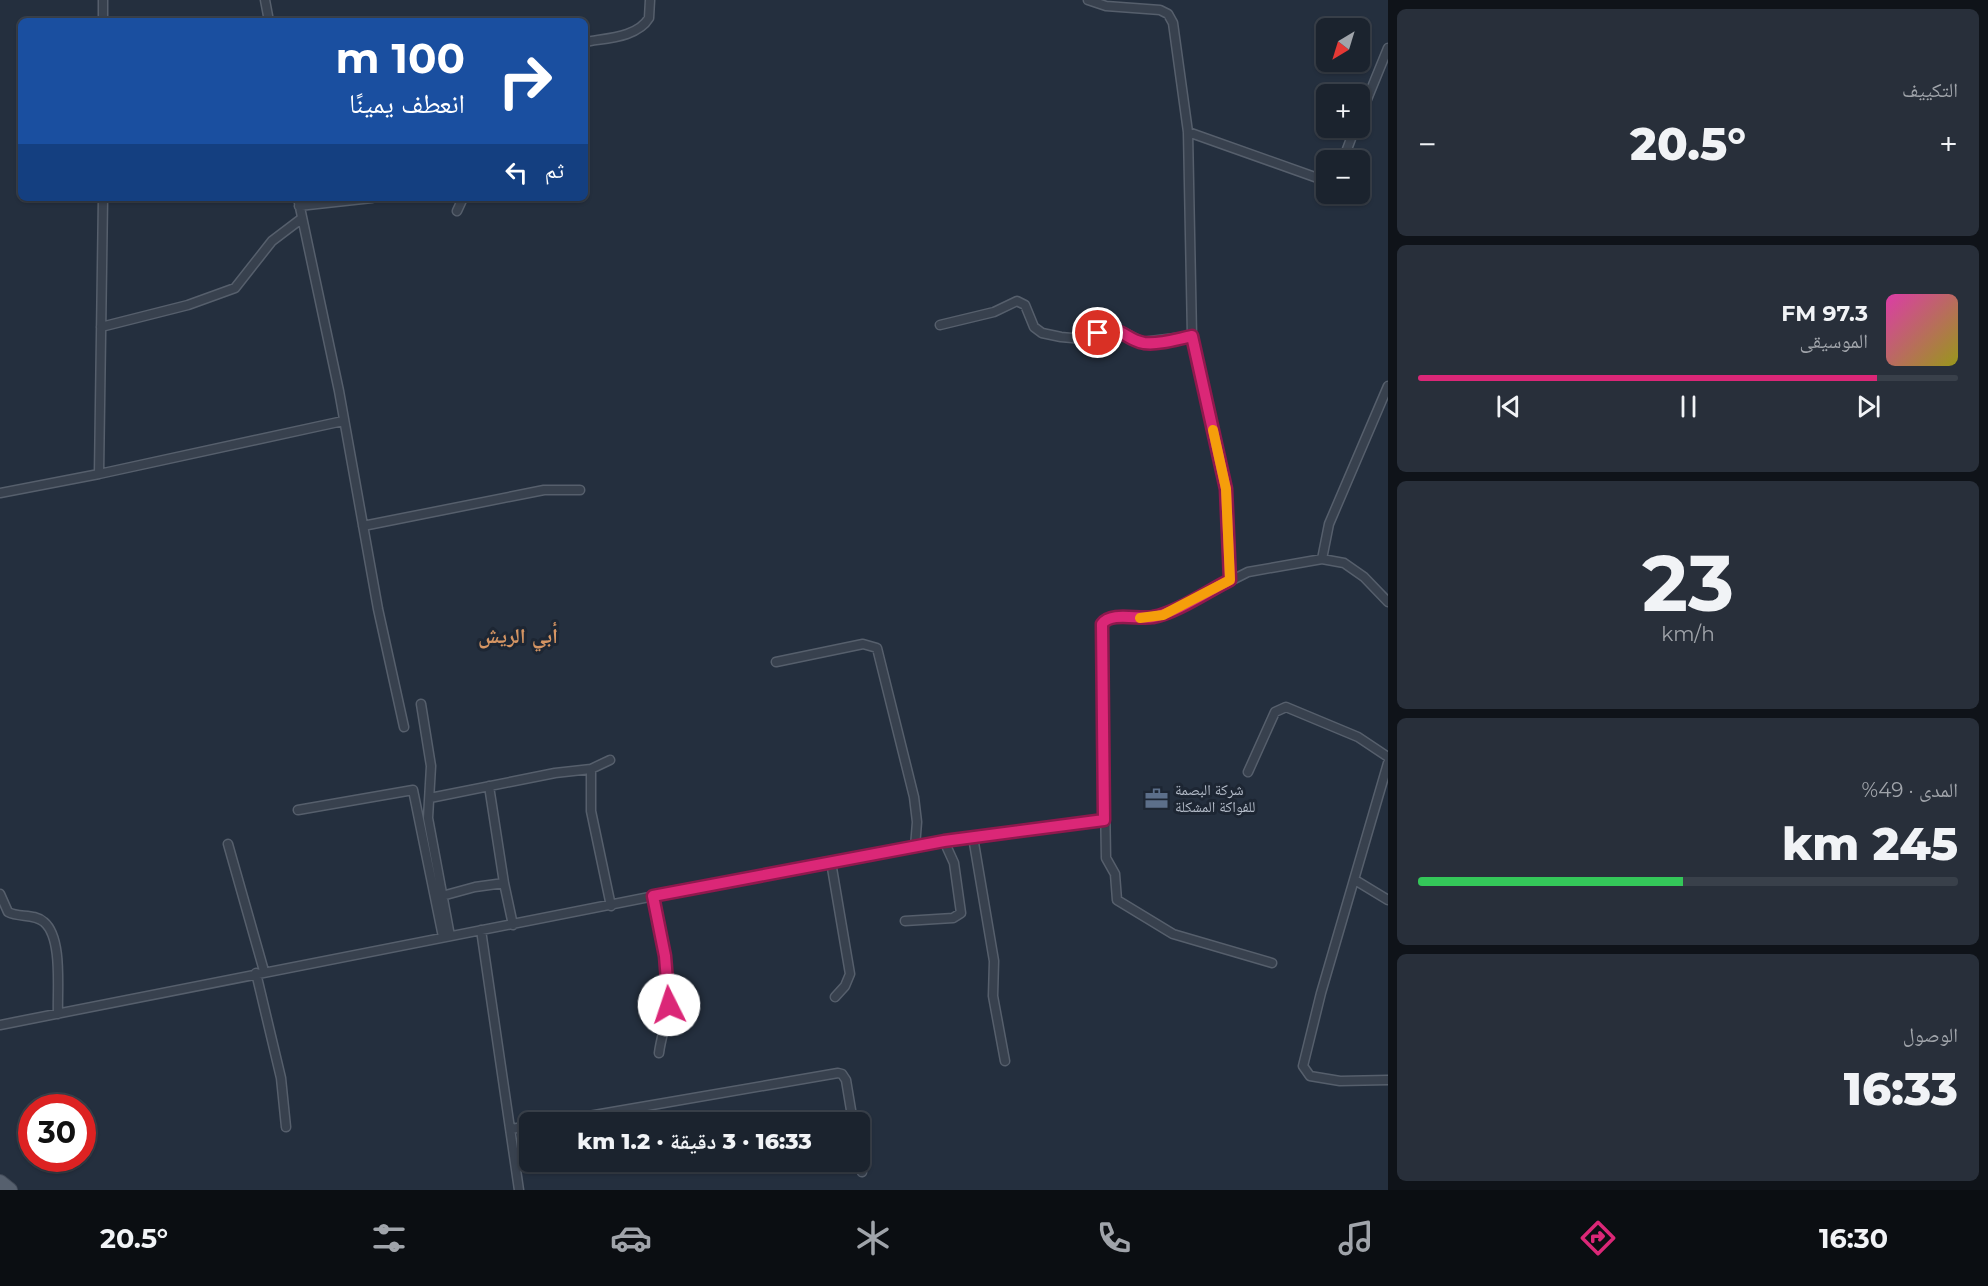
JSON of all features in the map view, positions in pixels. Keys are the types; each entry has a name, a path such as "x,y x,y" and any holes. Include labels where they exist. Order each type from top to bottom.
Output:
{"main road":[{"path":"0,1182 10,1190"}],"street":[{"path":"103,0 103,18"},
{"path":"265,0 268,18"},
{"path":"588,41 617,36 644,25 651,13 650,0"},
{"path":"1088,0 1106,6 1160,10 1168,14 1176,34 1188,132 1192,336 1226,489 1230,580"},
{"path":"1370,92 1388,48"},
{"path":"1188,132 1316,177"},
{"path":"99,474 103,201"},
{"path":"317,201 299,202 301,219 339,391 363,526 404,728"},
{"path":"458,211 461,201"},
{"path":"101,327 188,305 235,288 272,241 301,219"},
{"path":"940,325 994,312 1017,301 1025,305 1034,327 1042,333 1061,337 1083,339 1110,329 1142,342 1192,336"},
{"path":"1322,559 1329,524 1388,386"},
{"path":"0,493 343,422"},
{"path":"363,526 544,490 580,490"},
{"path":"1272,963 1191,942 1119,903 1114,873 1106,858 1102,624 1110,618 1163,615 1248,572 1277,565 1322,559 1344,563 1364,577 1388,602"},
{"path":"776,662 863,644 877,648 914,797 917,822 915,847"},
{"path":"422,704 431,766 429,826 442,896 446,936"},
{"path":"1248,772 1275,712 1286,706 1358,737 1388,757"},
{"path":"430,798 555,773 591,769 610,760"},
{"path":"1388,763 1321,993 1303,1066 1310,1076 1340,1081 1388,1080"},
{"path":"591,769 591,811 611,906"},
{"path":"489,786 513,925"},
{"path":"298,810 414,790 446,936"},
{"path":"0,1025 260,972 944,841 1104,820"},
{"path":"973,837 994,961 993,996 1001,1052 1005,1061"},
{"path":"905,921 954,918 961,913 962,906 954,863 944,841"},
{"path":"228,844 260,972 280,1078 286,1127"},
{"path":"831,862 850,974 845,986 835,997"},
{"path":"1355,880 1388,900"},
{"path":"442,896 475,887 504,883"},
{"path":"0,894 8,912 36,917 45,922 51,932 57,952 58,1014"},
{"path":"653,896 665,956 669,992 669,1005 659,1053"},
{"path":"481,930 519,1190"},
{"path":"612,1112 838,1073 842,1074 846,1080 851,1112"},
{"path":"511,1130 519,1128"}],"slow traffic":[{"path":"1140,618 1163,615 1230,580 1226,489 1213,430"}],"place":[{"name":"شركة البصمة للفواكة المشكلة","path":"1157,798"}],"district":[{"name":"أبي الريش","path":"518,635"}],"route":[{"path":"669,1005 665,956 653,896 944,841 1104,820 1100,630 1102,624 1110,618 1163,615 1230,580 1226,489 1192,336 1151,343 1136,340 1119,330 1110,329 1098,333"}]}
